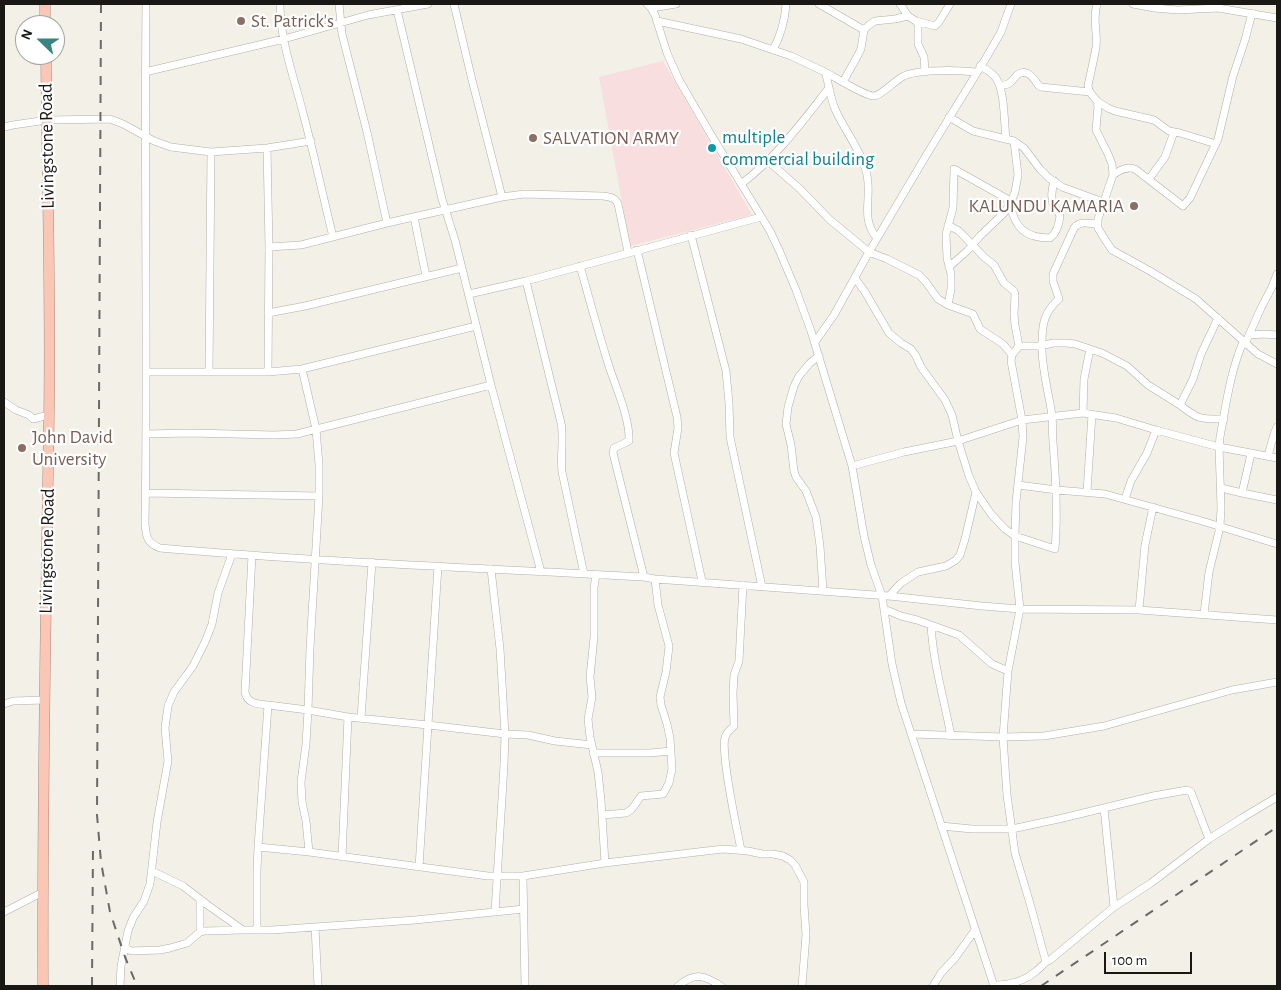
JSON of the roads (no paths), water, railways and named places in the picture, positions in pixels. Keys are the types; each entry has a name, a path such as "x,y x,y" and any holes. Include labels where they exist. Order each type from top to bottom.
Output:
{"highway":[{"name":"Livingstone Road","path":"43,986 44,700 50,257 46,65"}],"street":[{"path":"146,4 146,532 152,544 160,548 232,554 644,577 886,596 1020,609 1138,610 1277,620"},
{"path":"280,4 284,40 311,141 333,237"},
{"path":"338,4 344,46 370,141 386,223"},
{"path":"145,72 284,40 392,8 428,4"},
{"path":"454,4 502,196"},
{"path":"676,4 649,6 657,21 667,53 679,80 779,250 815,342 852,466 871,565 886,596 884,610 892,664 901,703 994,986 1009,985 1030,976 1114,907 1151,884 1209,839 1277,798"},
{"path":"773,50 782,31 786,4"},
{"path":"819,4 864,30"},
{"path":"900,4 908,16 916,21 935,26 950,4"},
{"path":"815,342 834,315 869,252 1000,32 1011,4"},
{"path":"1097,4 1094,23 1096,45 1088,85 1090,92 1097,100 1115,111 1154,120 1163,128 1216,144"},
{"path":"1133,4 1178,10 1214,6 1277,18"},
{"path":"392,8 445,209 455,240 491,385 541,572"},
{"path":"1113,175 1125,168 1132,168 1183,206 1190,198 1216,144 1232,76 1252,13"},
{"path":"843,82 861,49 864,30 868,25 875,21 908,16"},
{"path":"657,21 741,39 791,56 870,96 877,96 904,75 915,72 978,69 989,71 996,78 1000,86 1006,139"},
{"path":"916,21 918,24 918,44 924,57 925,72"},
{"path":"825,72 834,106 865,166 868,187 867,216 872,232 878,238"},
{"path":"1000,86 1009,84 1022,73 1027,73 1041,87 1090,92"},
{"path":"741,184 785,144 829,88"},
{"path":"1097,100 1096,130 1112,164 1113,175 1099,212 1098,228 1112,250 1146,268 1196,299 1244,343 1258,354 1277,364"},
{"path":"949,117 980,134 1014,141 1024,148 1049,178 1062,187 1103,202"},
{"path":"4,127 47,120 110,119 154,141 171,147 182,150 211,152 267,148 311,141"},
{"path":"4,121 13,125"},
{"path":"1149,179 1165,157 1174,132"},
{"path":"949,267 1005,212 1011,202 1018,175 1014,141"},
{"path":"267,148 269,247 268,372"},
{"path":"209,372 211,152"},
{"path":"768,161 799,188 828,219 869,252 919,275 938,299 948,305 973,314 980,329 1003,344 1012,355"},
{"path":"948,305 951,274 947,258 946,240 954,198 954,169 1011,202"},
{"path":"1011,202 1012,216 1023,231 1028,235 1050,238 1058,228 1060,216 1052,200 1051,192 1054,181"},
{"path":"269,247 301,245 414,216 502,196 524,194 603,196 612,198 618,204 628,252"},
{"path":"414,216 426,276"},
{"path":"469,294 526,281 761,217"},
{"path":"854,278 865,292 889,333 916,356 921,367 945,400 952,415 969,476 976,492 991,514 1005,529 1015,536 1055,550 1057,515 1052,416 1046,385 1042,346 1046,316 1050,308 1059,299 1053,281 1053,274 1064,250 1076,224 1098,224"},
{"path":"948,225 959,231 996,266 1004,283 1014,291 1014,325 1019,346"},
{"path":"691,235 726,371 730,437 762,587"},
{"path":"637,250 677,417 678,428 674,453 702,582"},
{"path":"580,266 607,362 627,423 629,440 614,448 613,453 644,577"},
{"path":"268,313 462,268"},
{"path":"1204,614 1209,572 1220,527 1222,507 1219,447 1231,377 1236,358 1249,335 1277,274"},
{"path":"526,281 562,423 562,472 584,574"},
{"path":"1180,405 1193,379 1201,354 1218,318"},
{"path":"146,372 268,372 302,369 476,326"},
{"path":"1249,335 1277,335"},
{"path":"1019,346 1066,343 1102,353 1127,366 1148,385 1196,417 1202,419 1224,419"},
{"path":"1019,346 1012,355 1011,361 1022,420 1023,437 1016,502 1015,536 1015,562 1020,609 1008,671 1003,737 1007,795 1015,853 1046,962"},
{"path":"1083,413 1084,379 1090,349"},
{"path":"819,356 799,376 794,386 788,406 786,424 796,478 806,490 816,517 823,591"},
{"path":"302,369 316,430 319,466 308,710 301,790 309,852"},
{"path":"146,434 284,435 316,430 491,385"},
{"path":"4,402 33,419 49,415"},
{"path":"852,466 904,452 958,441 1022,420 1083,413 1116,418 1219,447 1277,458"},
{"path":"1087,492 1092,414"},
{"path":"1268,456 1277,427"},
{"path":"1125,499 1131,481 1147,453 1156,430"},
{"path":"1242,493 1251,454"},
{"path":"1018,485 1105,494 1277,544"},
{"path":"1221,488 1277,500"},
{"path":"886,596 918,572 946,566 956,560 965,539 976,492"},
{"path":"146,493 319,496"},
{"path":"1138,610 1145,545 1153,507"},
{"path":"120,986 121,966 128,931 133,918 146,898 152,871 168,761 165,728 168,706 174,692 193,666 205,642 212,624 216,600 232,554"},
{"path":"252,555 245,692 247,699 251,702 348,717 528,735 592,749 650,753 671,751"},
{"path":"361,718 372,562"},
{"path":"419,867 438,566"},
{"path":"491,569 499,634 505,734 495,912"},
{"path":"596,574 594,588 594,638 590,677 592,697 588,720 592,749 598,772 605,863"},
{"path":"602,815 626,813 632,810 641,796 663,794 671,777 671,751 660,697 666,672 669,646 658,605 655,579"},
{"path":"741,850 731,801 724,742 728,730 734,726 734,675 739,660 743,585"},
{"path":"884,610 958,635 992,664 1008,671"},
{"path":"931,625 935,662 951,736"},
{"path":"911,734 1003,737 1044,736 1104,726 1232,690 1277,682"},
{"path":"4,704 13,701 44,700"},
{"path":"257,930 258,847 268,705"},
{"path":"342,857 348,717"},
{"path":"941,826 972,830 1012,829 1153,796 1187,790 1191,792 1209,839"},
{"path":"1104,808 1114,907"},
{"path":"258,847 498,877 523,876 605,863 723,849 783,856 795,865 804,882 806,935 802,986"},
{"path":"152,871 183,886 243,930"},
{"path":"523,876 524,986"},
{"path":"4,912 43,892"},
{"path":"200,899 200,932"},
{"path":"124,947 131,950 165,949 187,943 200,932 207,930 315,927 415,920 524,909"},
{"path":"315,927 318,986"},
{"path":"933,986 975,930"},
{"path":"678,986 692,977 701,976 721,986"}],"railway":[{"path":"101,4 97,815 101,862 110,912 137,986"},
{"path":"1041,986 1277,827"},
{"path":"92,986 93,846"}],"place":[{"name":"St. Patrick's","path":"241,21"},
{"name":"SALVATION ARMY","path":"533,138"},
{"name":"multiple commercial building","path":"712,148"},
{"name":"KALUNDU KAMARIA","path":"1134,206"},
{"name":"John David University","path":"22,448"}]}
